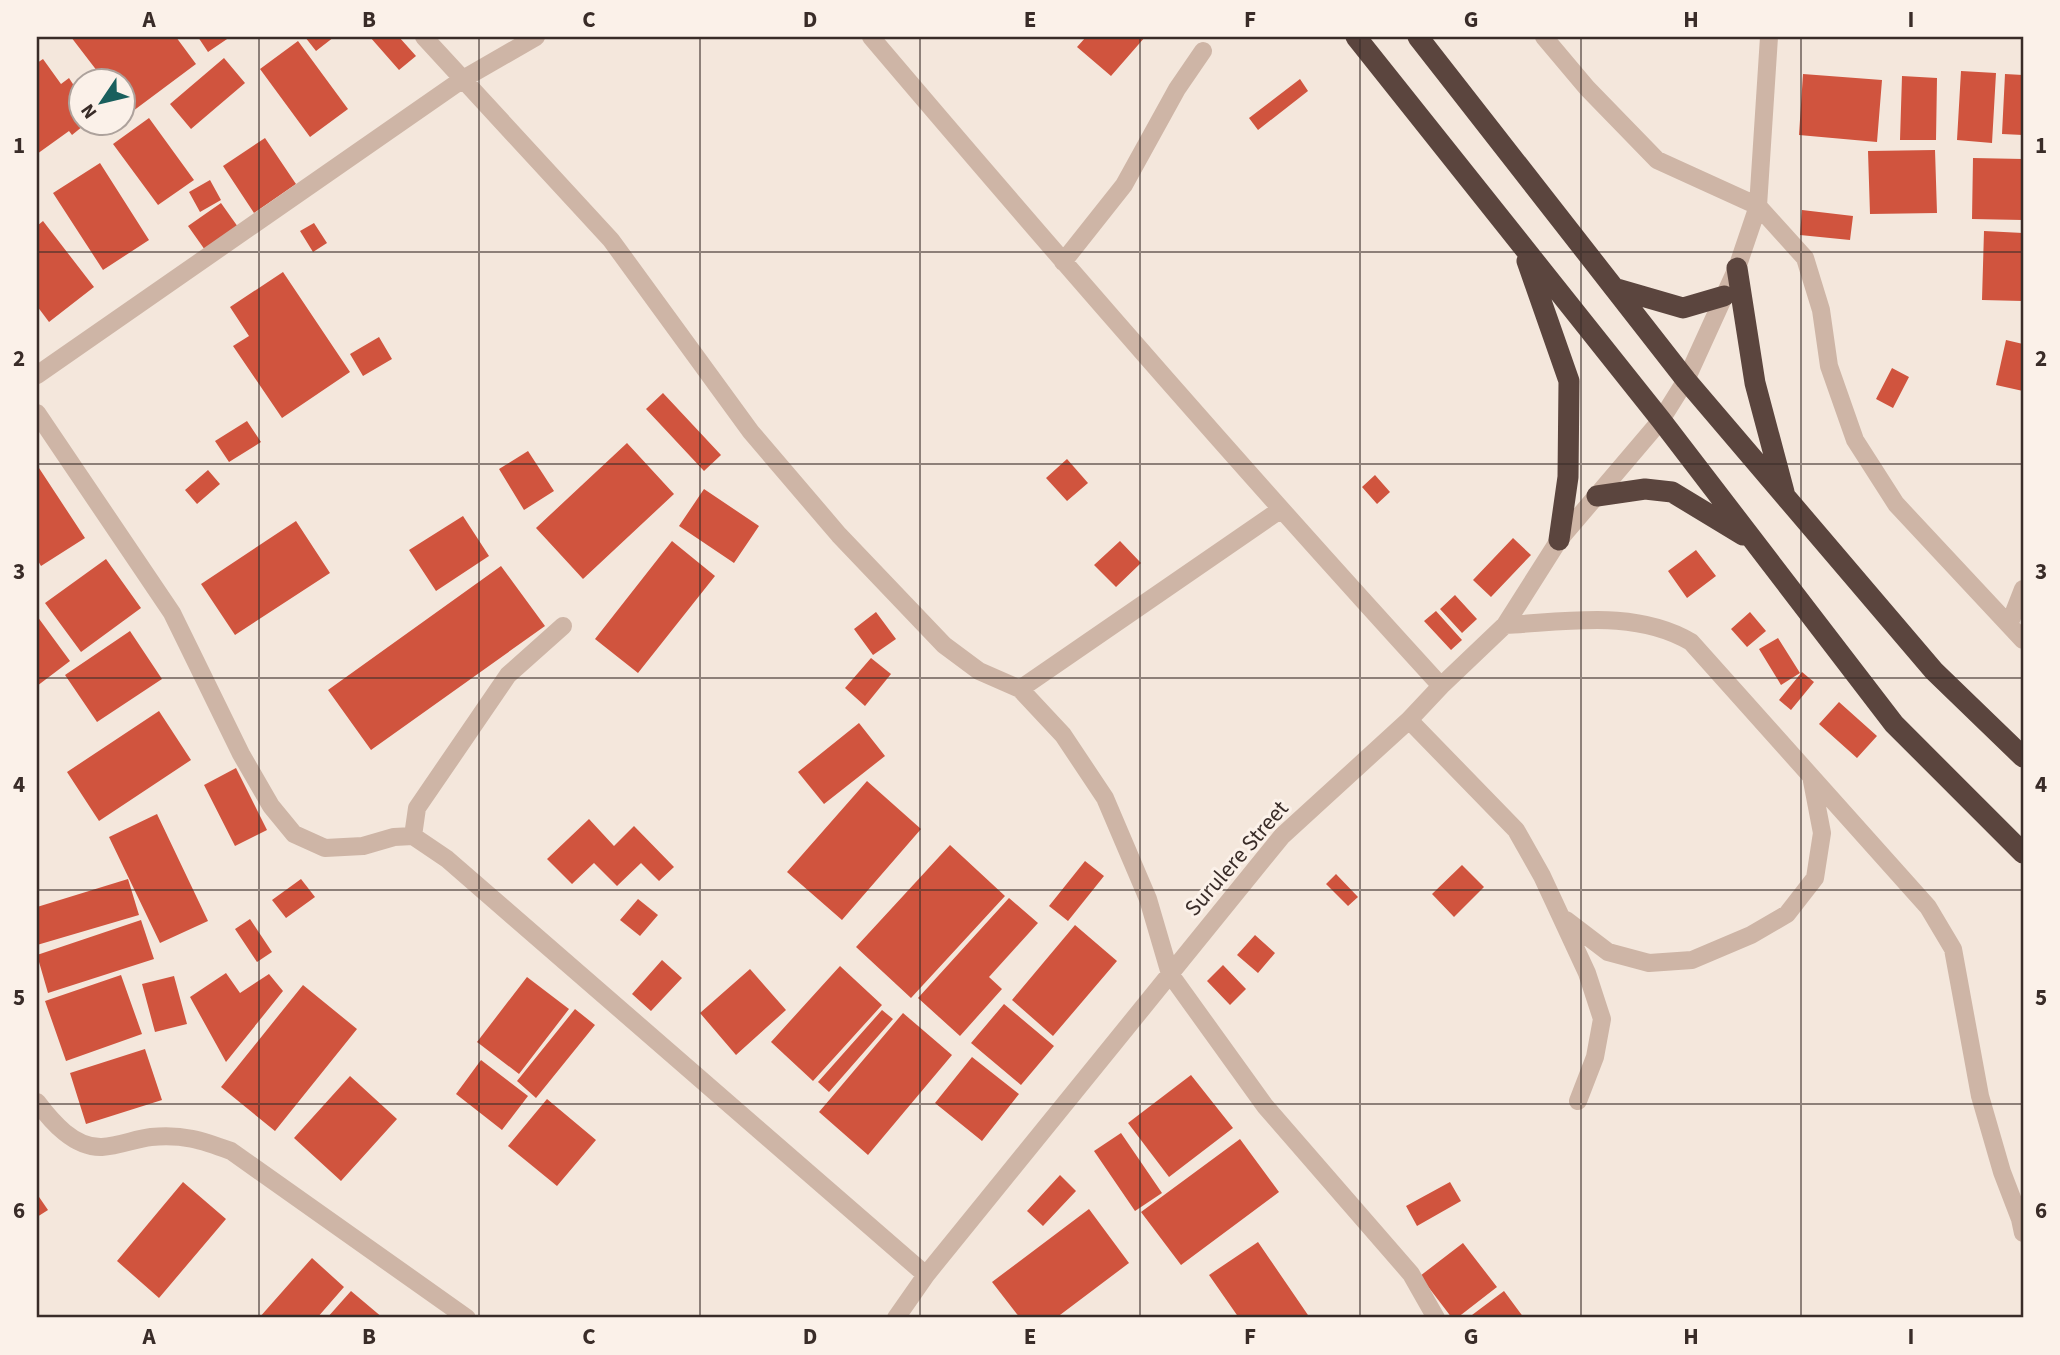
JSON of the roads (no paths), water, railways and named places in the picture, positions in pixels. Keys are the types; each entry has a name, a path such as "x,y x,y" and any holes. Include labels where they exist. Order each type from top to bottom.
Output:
{"highway":[{"path":"1356,37 1661,420 1894,724 2023,853"},
{"path":"1418,37 1686,380 1934,671 2023,757"},
{"path":"1522,246 1569,381 1569,477 1559,540"},
{"path":"1737,268 1755,383 1786,497"},
{"path":"1614,288 1683,308 1724,296"},
{"path":"1597,496 1645,489 1672,492 1755,542"}],"street":[{"path":"424,37 611,240 751,432 839,535 944,645 979,671 1020,689 1063,734 1105,798 1148,900 1170,974 1265,1106 1411,1274 1436,1318"},
{"path":"37,375 463,79 536,37"},
{"path":"871,37 1280,510 1441,686"},
{"path":"1544,37 1587,88 1657,160 1758,206 1805,258 1821,310 1829,366 1855,440 1896,504 2023,640"},
{"name":"Surulere Street","path":"902,1315 926,1275 1282,836 1409,720 1504,625 1559,540 1661,420 1686,380 1737,268 1758,206 1769,37"},
{"path":"1063,262 1124,185 1177,89 1203,51"},
{"path":"37,413 172,613 241,754 271,806 294,834 325,848 363,846 394,837 413,836 447,859 926,1275"},
{"path":"1020,689 1280,510"},
{"path":"2009,625 2023,589"},
{"path":"1504,625 1612,619 1672,631 1691,642 1928,907 1953,949 1980,1096 2002,1172 2022,1224"},
{"path":"413,836 417,808 508,675 563,625"},
{"path":"1409,720 1516,830 1563,918 1587,973 1602,1019 1595,1057 1578,1101"},
{"path":"1563,918 1608,952 1649,963 1692,960 1751,935 1787,914 1815,878 1822,833 1811,779"},
{"path":"37,1102 49,1118 74,1139 100,1147 151,1137 194,1137 231,1151 467,1318"}]}
